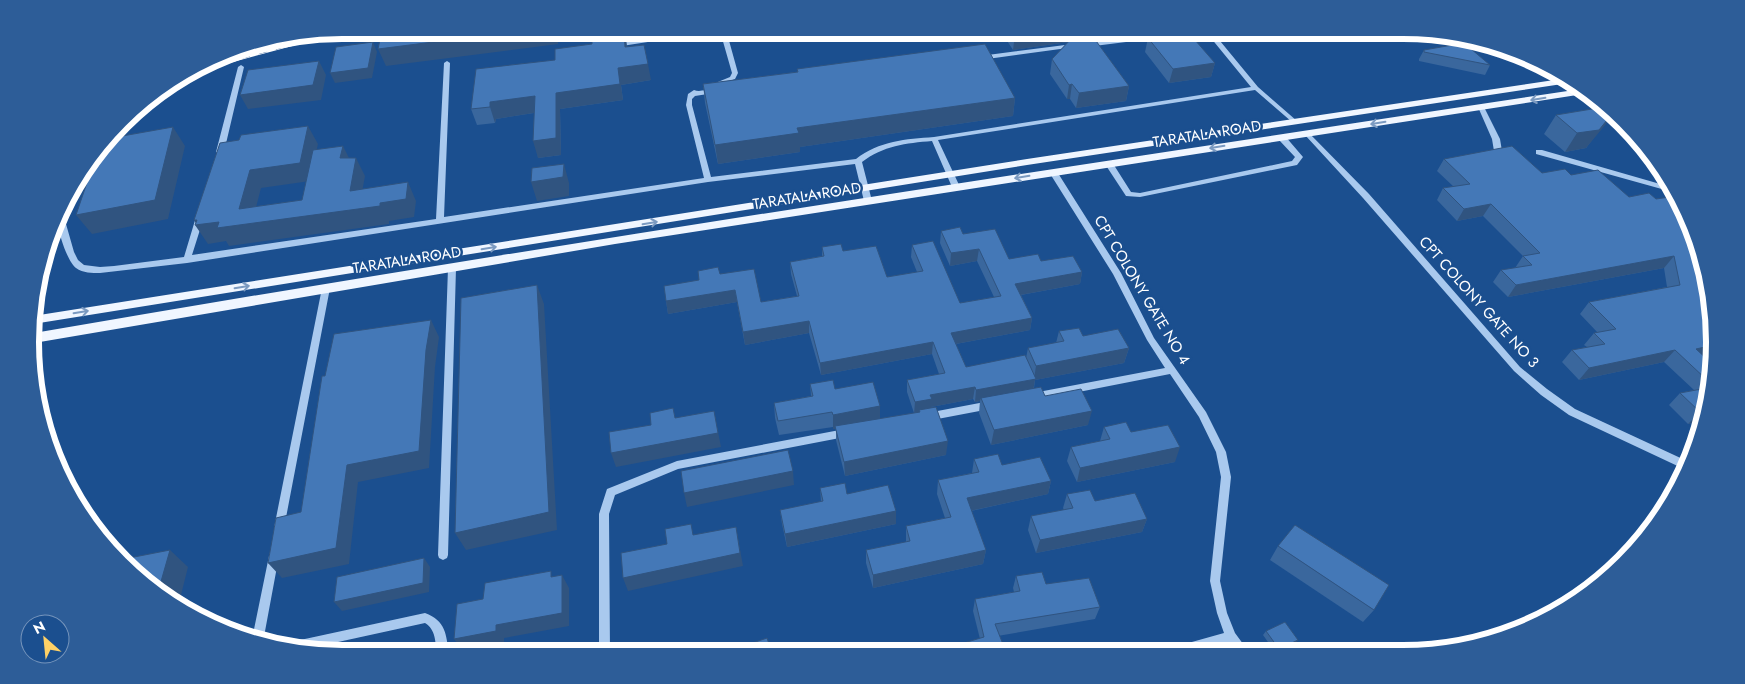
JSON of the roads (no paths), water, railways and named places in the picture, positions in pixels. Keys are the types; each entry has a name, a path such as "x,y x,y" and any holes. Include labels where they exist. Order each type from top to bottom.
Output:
{"main road":[{"path":"39,319 951,174 1559,82"},
{"name":"TARATALA ROAD","path":"39,337 326,288 868,201 1575,93"}],"street":[{"path":"609,46 655,39"},
{"path":"708,180 689,105 691,94 703,87 733,78 735,73 726,39"},
{"path":"974,58 1132,39"},
{"path":"1215,39 1256,88 1294,122"},
{"path":"440,221 447,63"},
{"path":"216,165 225,137 240,67"},
{"path":"62,226 70,257 82,269 101,270 187,260 708,180 858,161 866,154 892,144 934,140 1256,88"},
{"path":"691,94 720,91"},
{"path":"1480,107 1496,138 1498,151"},
{"name":"CPT COLONY GATE NO 3","path":"1307,134 1366,196 1517,369 1572,412 1681,463"},
{"path":"1109,164 1129,194 1140,195 1294,163 1299,157 1282,138"},
{"path":"934,140 956,187"},
{"path":"1538,152 1665,188"},
{"path":"858,161 868,201"},
{"name":"CPT COLONY GATE NO 4","path":"1053,172 1116,273 1151,340 1203,415 1221,452 1226,477 1215,581 1222,613 1231,636 1238,645"},
{"path":"187,260 202,212"},
{"path":"443,555 452,268"},
{"path":"259,633 326,288"},
{"path":"1027,398 1172,370"},
{"path":"920,418 998,404"},
{"path":"604,645 604,514 611,492 677,465 852,432"},
{"path":"307,644 424,618 433,621 439,627 441,645"},
{"path":"1199,645 1231,636"}],"railway":[{"path":"230,60 302,41"}]}
